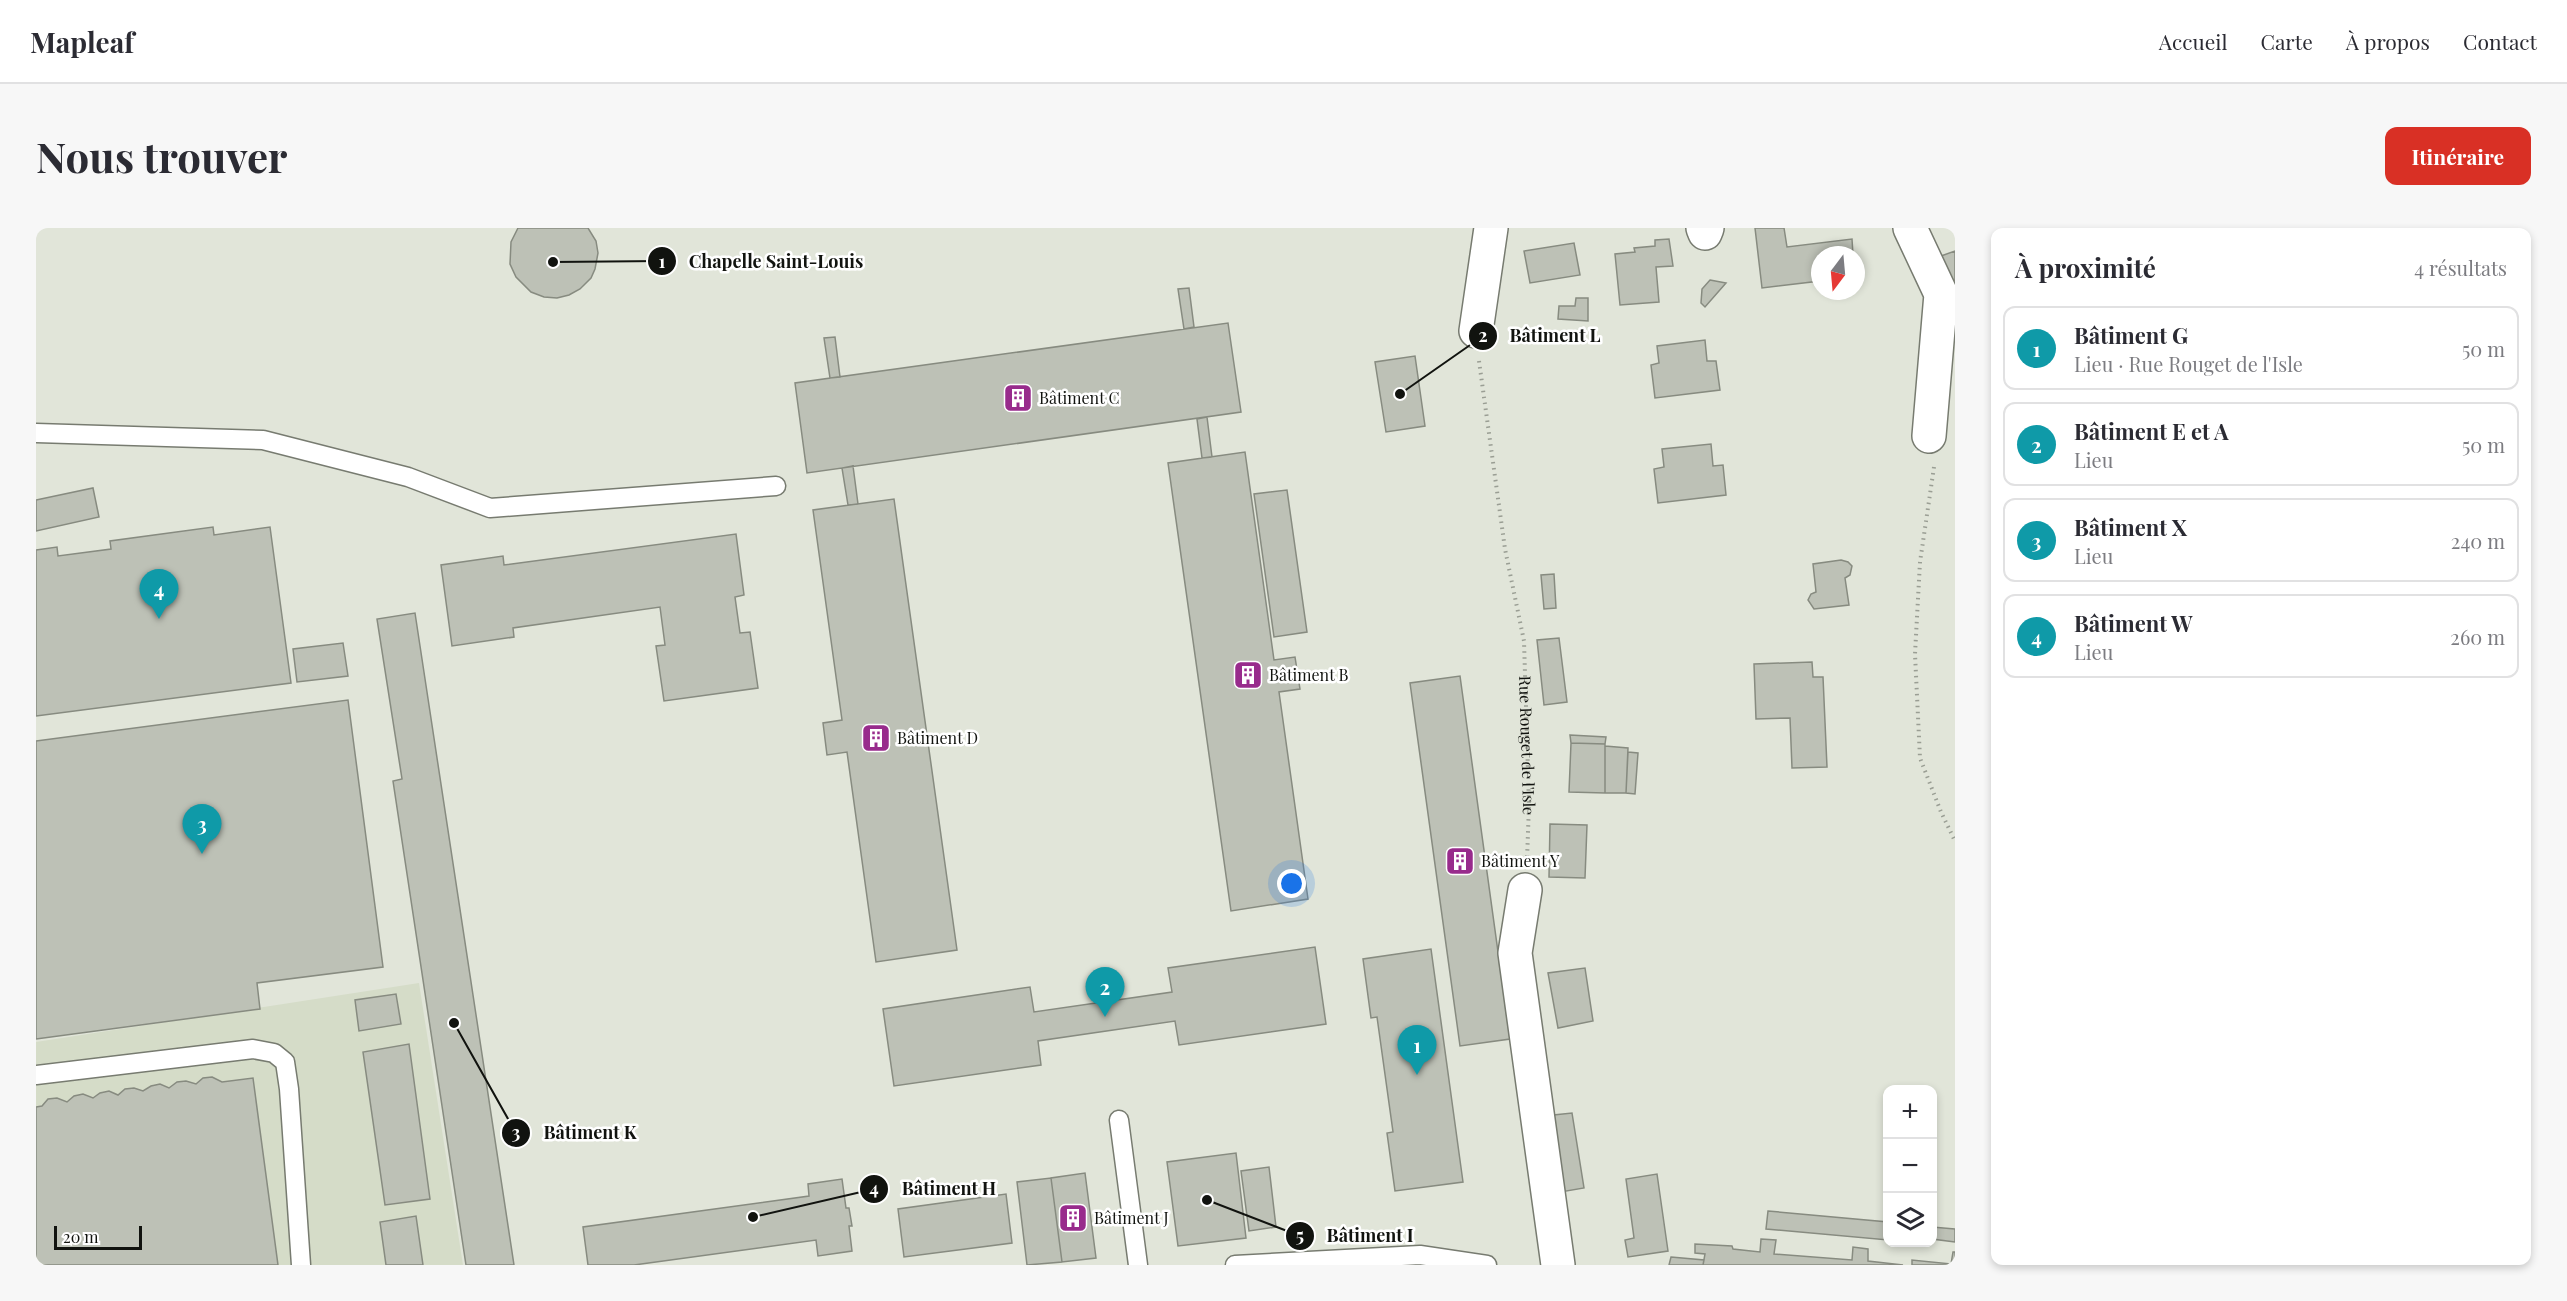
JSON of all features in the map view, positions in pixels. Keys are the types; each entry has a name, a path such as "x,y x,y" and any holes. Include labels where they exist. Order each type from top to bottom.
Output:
{"street":[{"path":"1476,331 1491,228"},
{"path":"1910,228 1941,294 1929,436"},
{"path":"1526,890 1515,953 1558,1265"}],"lane":[{"path":"36,434 263,440 408,477 490,508 776,486"},
{"path":"36,1075 253,1049 274,1053 285,1062 289,1089 301,1265"},
{"path":"1119,1120 1138,1265"},
{"path":"1235,1265 1420,1256 1487,1265"}],"path":[{"name":"Rue Rouget de l'Isle","path":"1476,331 1505,549 1524,641 1529,805 1526,890"},
{"path":"1929,436 1935,472 1920,562 1915,654 1920,758 1955,841"}],"shaded area":[{"path":"419,983 463,1265 36,1265 36,1042"}],"building":[{"path":"518,228 588,228 596,241 598,253 591,278 580,289 557,298 544,297 531,292 516,277 510,264 511,242"},
{"path":"1755,228 1784,228 1787,247 1852,239 1852,246 1811,246 1811,282 1762,288"},
{"path":"1669,239 1673,266 1656,267 1659,302 1620,305 1615,254 1635,252 1634,248 1655,246 1655,240"},
{"path":"1574,243 1580,275 1530,283 1524,251"},
{"path":"1955,251 1955,280 1951,282 1941,256"},
{"path":"1710,280 1726,283 1705,307 1701,303 1702,289"},
{"path":"1189,288 1194,327 1184,329 1178,289"},
{"path":"1576,298 1588,298 1588,321 1558,319 1559,306 1575,306"},
{"name":"Bâtiment C","path":"1228,323 1241,412 807,473 795,383"},
{"path":"835,337 840,377 830,378 824,338"},
{"path":"1705,340 1707,361 1716,361 1720,390 1655,398 1651,365 1659,363 1657,346"},
{"path":"1415,356 1425,426 1386,432 1375,362"},
{"path":"1207,417 1212,457 1202,458 1197,419"},
{"path":"1711,444 1713,466 1723,465 1726,495 1658,503 1654,469 1664,467 1662,449"},
{"name":"Bâtiment B","path":"1245,452 1274,660 1295,657 1300,689 1279,692 1308,899 1231,911 1168,463"},
{"path":"853,466 858,504 848,505 842,468"},
{"path":"93,488 99,517 36,531 36,500"},
{"path":"1287,490 1307,632 1274,637 1254,494"},
{"name":"Bâtiment D","path":"894,499 957,950 876,962 847,752 827,755 823,723 842,720 813,510"},
{"path":"213,527 214,535 270,527 291,683 36,716 36,550 57,547 58,556 111,549 110,541"},
{"path":"736,534 744,595 735,597 740,633 750,632 758,688 664,701 656,646 665,645 660,607 513,628 514,637 452,646 441,565 503,556 504,565"},
{"path":"1841,560 1852,566 1850,575 1845,578 1849,605 1814,609 1808,600 1811,594 1816,592 1813,564"},
{"path":"1554,574 1556,608 1544,609 1541,575"},
{"path":"415,613 514,1265 466,1265 393,781 402,779 377,619"},
{"path":"1559,638 1567,702 1544,705 1537,640"},
{"path":"343,643 348,676 297,682 293,649"},
{"path":"1812,662 1813,677 1823,677 1827,767 1792,768 1790,718 1756,719 1754,664"},
{"name":"Bâtiment Y","path":"1460,676 1510,1039 1460,1046 1410,683"},
{"path":"348,700 383,967 257,983 260,1009 36,1039 36,741"},
{"path":"1570,735 1606,737 1605,744 1571,743"},
{"path":"1571,743 1605,744 1605,793 1569,792"},
{"path":"1605,746 1628,748 1626,793 1605,793"},
{"path":"1628,752 1638,753 1635,794 1626,793"},
{"path":"1550,824 1587,825 1585,878 1549,877"},
{"path":"1315,947 1326,1024 1179,1045 1175,1021 1038,1041 1041,1065 894,1086 883,1009 1030,987 1034,1012 1172,992 1168,968"},
{"path":"1431,949 1463,1182 1395,1191 1387,1133 1393,1132 1377,1017 1371,1018 1363,959"},
{"path":"1585,968 1593,1021 1558,1028 1548,973"},
{"path":"396,994 401,1024 359,1031 355,1000"},
{"path":"409,1044 430,1199 385,1205 363,1052"},
{"path":"212,1077 222,1082 253,1078 278,1265 36,1265 36,1107 42,1106 48,1099 57,1098 67,1102 74,1096 83,1094 93,1098 109,1091 118,1095 125,1089 134,1088 143,1091 160,1084 169,1088 177,1082 186,1081 196,1084 203,1078"},
{"path":"1572,1113 1584,1188 1555,1193 1544,1116"},
{"path":"1236,1153 1246,1238 1178,1246 1167,1162"},
{"path":"1269,1167 1276,1227 1249,1231 1241,1171"},
{"name":"Bâtiment J","path":"1085,1173 1096,1258 1062,1262 1051,1178"},
{"path":"1657,1174 1668,1251 1628,1257 1625,1240 1634,1238 1626,1179"},
{"path":"1051,1178 1062,1262 1027,1265 1017,1182"},
{"path":"842,1179 846,1208 849,1208 852,1226 849,1226 852,1251 818,1256 816,1240 634,1265 588,1265 583,1227 809,1196 808,1184"},
{"path":"1006,1194 1012,1243 904,1257 898,1209"},
{"path":"1768,1211 1883,1222 1883,1240 1766,1229"},
{"path":"416,1216 423,1265 386,1265 380,1222"},
{"path":"1937,1227 1955,1229 1955,1242 1937,1240"},
{"path":"1761,1239 1776,1240 1774,1254 1852,1260 1853,1247 1868,1249 1868,1261 1903,1265 1703,1265 1705,1254 1695,1253 1695,1244 1732,1246 1733,1249 1760,1252"},
{"path":"1953,1252 1955,1252 1955,1265 1912,1265 1912,1260 1951,1264"},
{"path":"1671,1257 1704,1260 1703,1265 1669,1265"}],"place":[{"name":"Chapelle Saint-Louis","path":"553,262"},
{"name":"Bâtiment L","path":"1400,394"},
{"name":"Bâtiment C","path":"1018,398"},
{"name":"Bâtiment W","path":"159,619"},
{"name":"Bâtiment B","path":"1248,675"},
{"name":"Bâtiment D","path":"876,738"},
{"name":"Bâtiment X","path":"202,854"},
{"name":"Bâtiment Y","path":"1460,861"},
{"name":"Bâtiment E et A","path":"1105,1017"},
{"name":"Bâtiment K","path":"454,1023"},
{"name":"Bâtiment G","path":"1417,1075"},
{"name":"Bâtiment I","path":"1207,1200"},
{"name":"Bâtiment H","path":"753,1217"},
{"name":"Bâtiment J","path":"1073,1218"}]}
